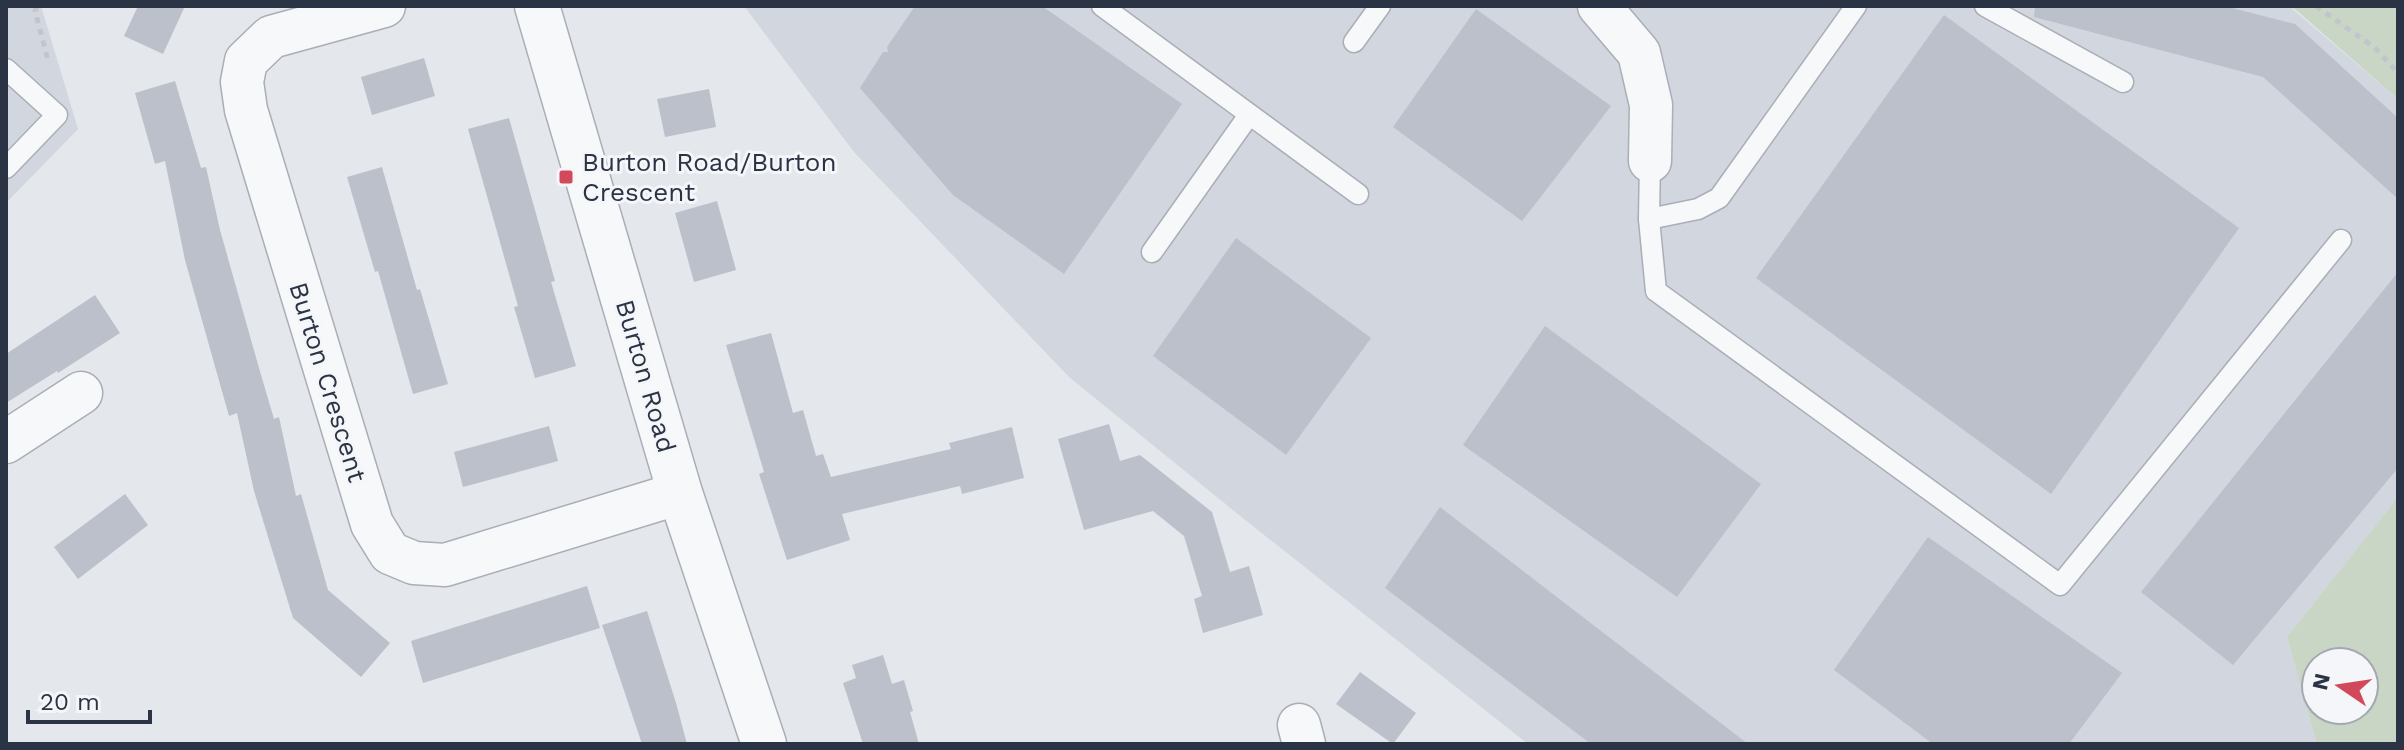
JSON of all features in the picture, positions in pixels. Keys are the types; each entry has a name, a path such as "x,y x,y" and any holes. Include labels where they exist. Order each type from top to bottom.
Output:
{"street":[{"name":"Burton Crescent","path":"384,6 271,37 246,61 242,82 246,110 372,524 390,553 414,563 445,565 680,493"},
{"name":"Burton Road","path":"537,6 680,493 764,744"},
{"path":"1607,8 1639,53 1651,105 1650,161"},
{"path":"6,442 81,393"}],"lane":[{"path":"1102,6 1358,194"},
{"path":"1354,42 1380,6"},
{"path":"1649,219 1698,209 1719,198 1856,6"},
{"path":"1985,6 2123,82"},
{"path":"6,69 57,115 6,168"},
{"path":"1152,252 1249,115"},
{"path":"1650,161 1649,219 1656,291 2060,585 2341,240"}],"path":[{"path":"2316,6 2374,47 2398,73"}],"shaded area":[{"path":"6,6 41,6 78,129 6,203"},
{"path":"744,6 2289,6 2398,99 2398,497 2287,637 2300,683 2300,726 2312,726 2317,744 1528,744 1069,377 854,152"}],"green space":[{"path":"2289,6 2398,6 2398,99 2296,10"},
{"path":"2398,497 2398,744 2317,744 2312,726 2380,726 2380,646 2300,646 2300,683 2287,637"}],"building":[{"path":"138,6 185,6 163,54 124,36"},
{"path":"915,6 1042,6 1182,104 1064,274 953,195 860,88 883,52 888,52 887,47"},
{"path":"2035,6 2224,6 2295,24 2398,118 2398,199 2263,77 2034,17"},
{"path":"1476,9 1611,106 1522,221 1393,127"},
{"path":"1944,15 2239,228 2051,494 1756,278"},
{"path":"424,58 435,96 372,115 361,77"},
{"path":"175,81 201,168 206,167 220,230 259,368 274,419 279,417 296,496 301,494 328,590 390,643 361,677 293,618 254,491 237,413 229,416 185,260 165,161 155,164 135,93"},
{"path":"709,89 716,127 665,137 657,99"},
{"path":"509,118 576,366 535,378 468,129"},
{"path":"382,167 448,384 413,394 347,177"},
{"path":"717,201 736,270 694,282 675,213"},
{"path":"1236,238 1371,338 1286,455 1153,356"},
{"path":"2398,272 2398,468 2233,665 2141,592"},
{"path":"95,295 120,333 6,403 6,354"},
{"path":"1545,326 1761,484 1677,597 1463,445"},
{"path":"771,333 793,413 803,410 816,456 823,454 831,477 951,449 949,443 1012,427 1024,478 962,494 960,486 842,514 850,540 787,560 759,474 764,472 726,345"},
{"path":"1109,424 1120,461 1140,455 1212,512 1230,572 1249,566 1263,615 1203,633 1194,599 1202,596 1184,536 1153,511 1084,530 1058,439"},
{"path":"549,426 558,461 463,487 454,452"},
{"path":"125,494 148,525 78,579 54,547"},
{"path":"1440,507 1748,744 1591,744 1385,588"},
{"path":"1928,537 2122,673 2069,744 1933,744 1834,670"},
{"path":"587,586 600,628 423,683 411,641"},
{"path":"647,611 687,744 642,744 602,625"},
{"path":"883,655 892,684 904,680 919,744 863,744 843,683 856,678 852,665"},
{"path":"1360,672 1416,713 1393,744 1336,704"}],"place":[{"name":"Burton Road/Burton Crescent","path":"566,177"}]}
